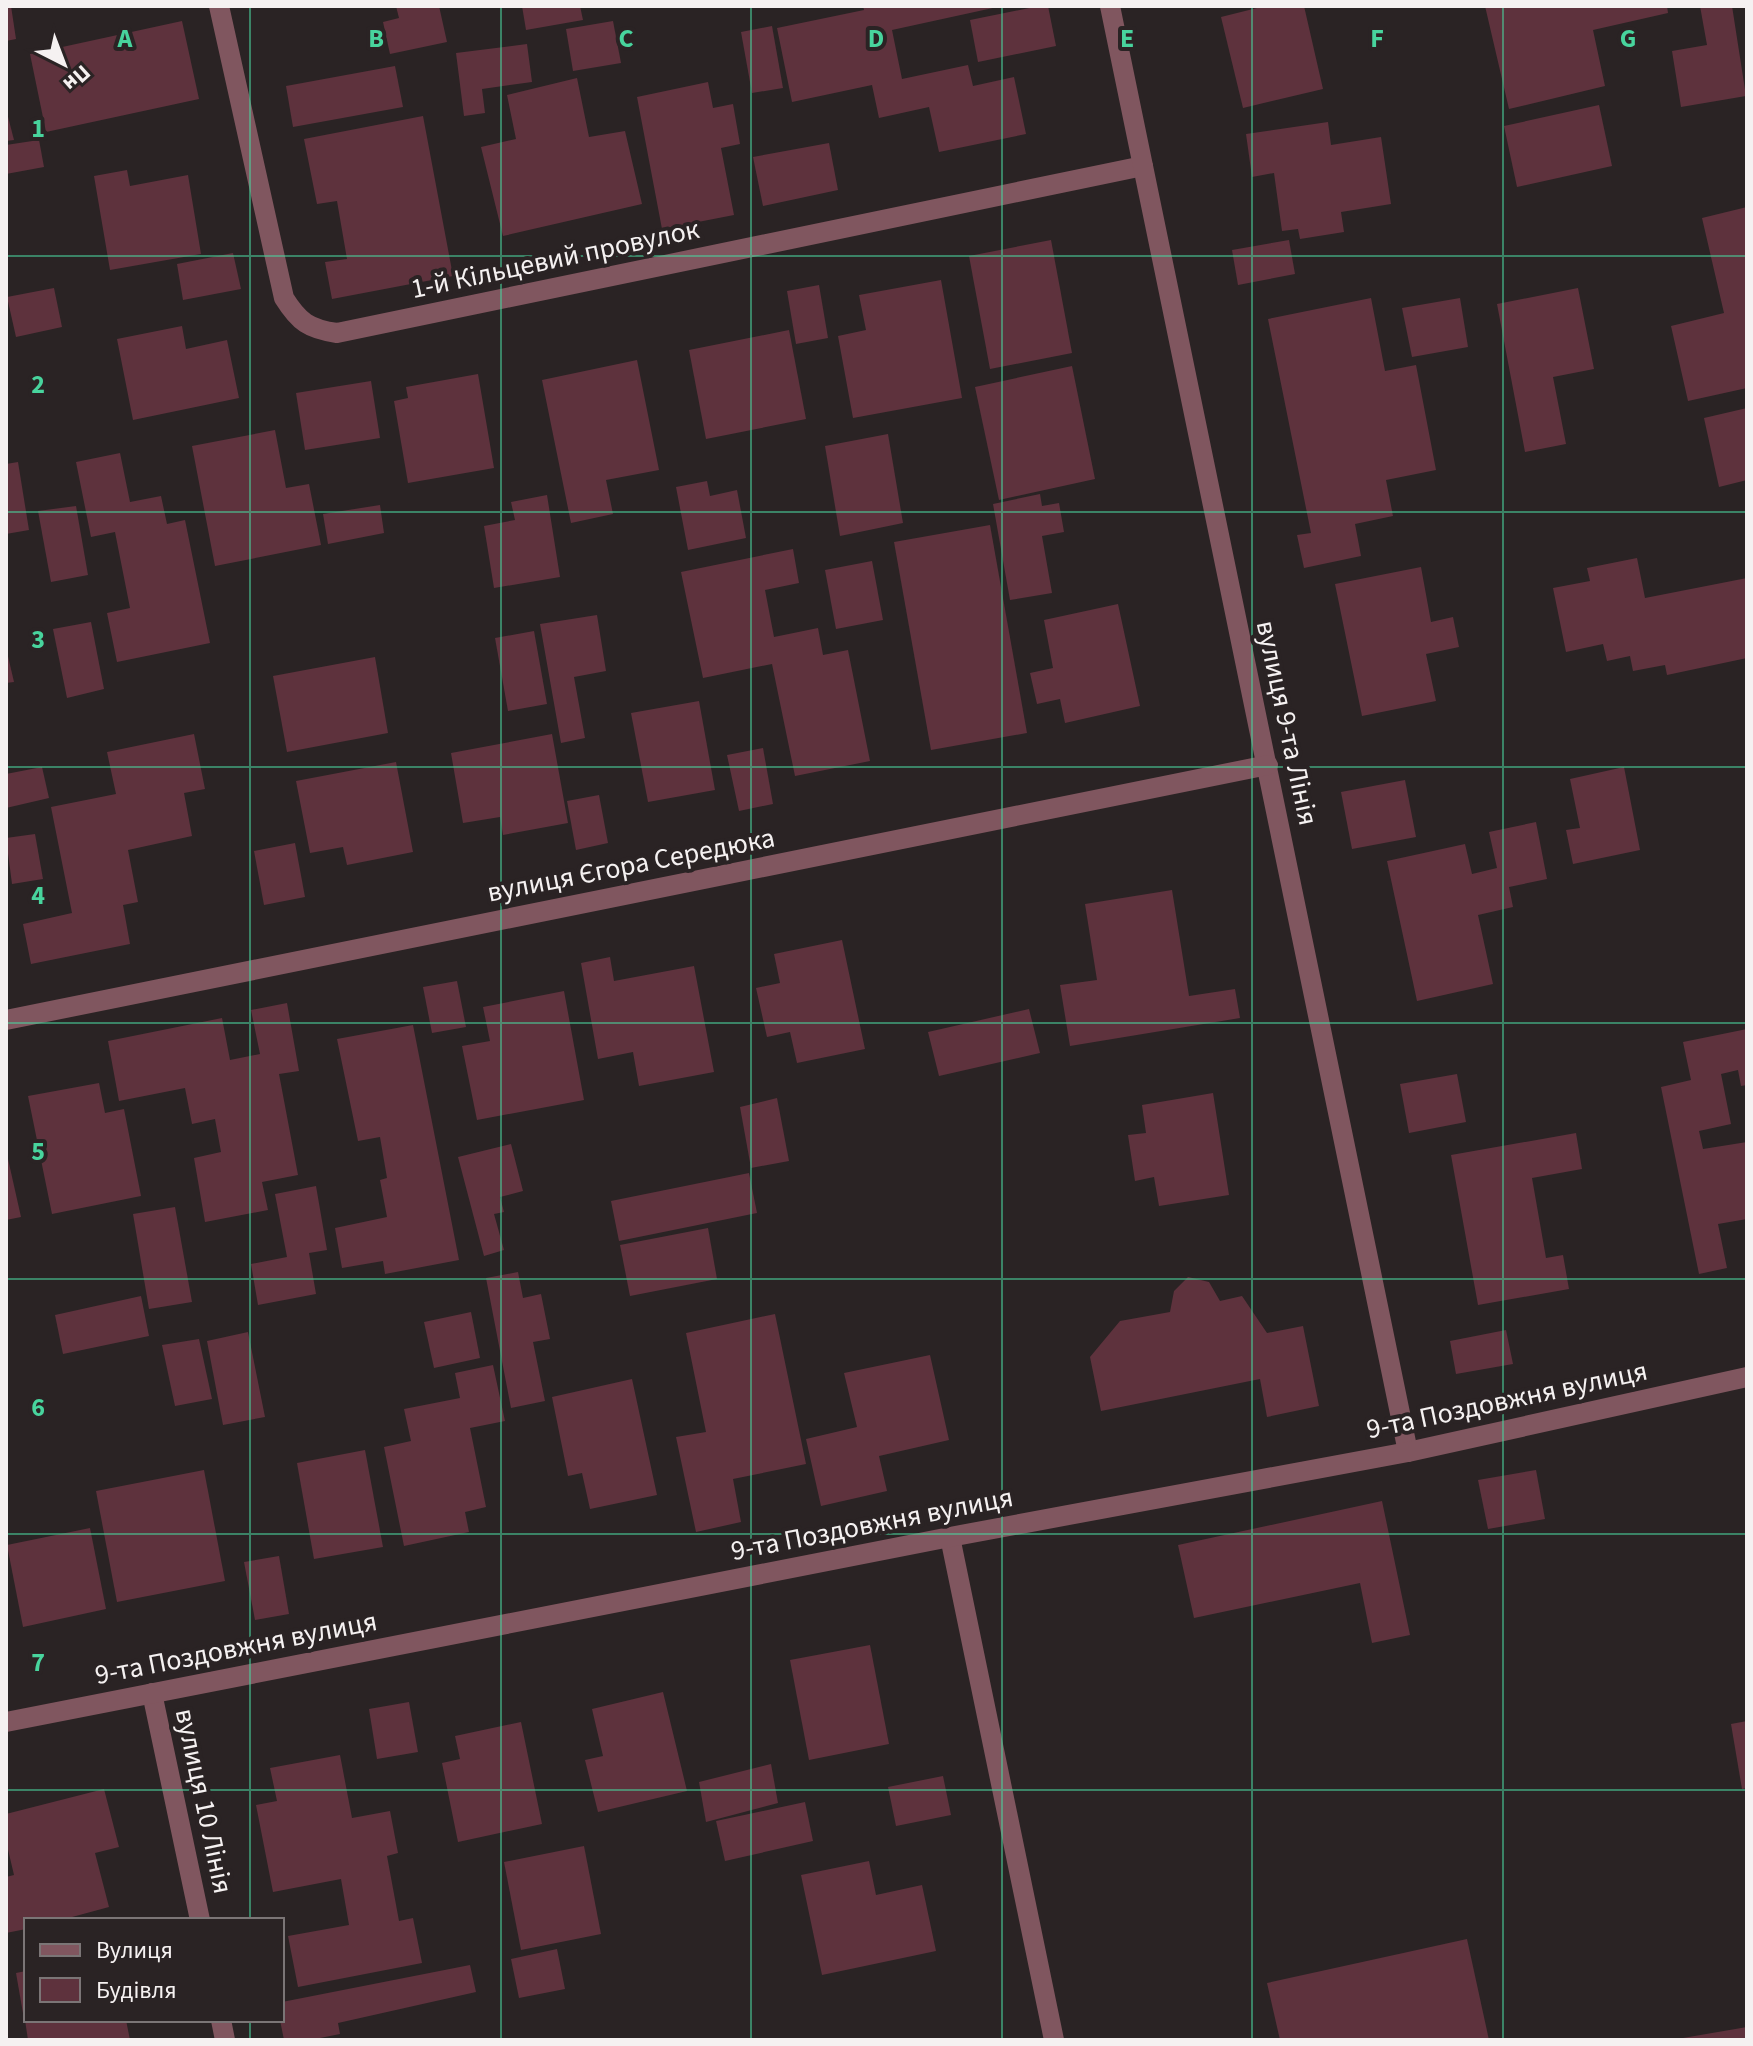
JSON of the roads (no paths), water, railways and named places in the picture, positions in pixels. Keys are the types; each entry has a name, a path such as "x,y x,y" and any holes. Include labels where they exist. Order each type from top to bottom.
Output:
{"street":[{"name":"1-й Кільцевий провулок","path":"219,6 284,298 295,315 315,330 337,333 1143,166"},
{"name":"вулиця 9-та Лінія","path":"1110,6 1408,1452"},
{"name":"вулиця Єгора Середюка","path":"6,1020 1268,765"},
{"name":"9-та Поздовжня вулиця","path":"6,1722 950,1537 1408,1452 1747,1377"},
{"path":"950,1537 1054,2040"},
{"name":"вулиця 10 Лінія","path":"152,1693 200,1918"}]}
